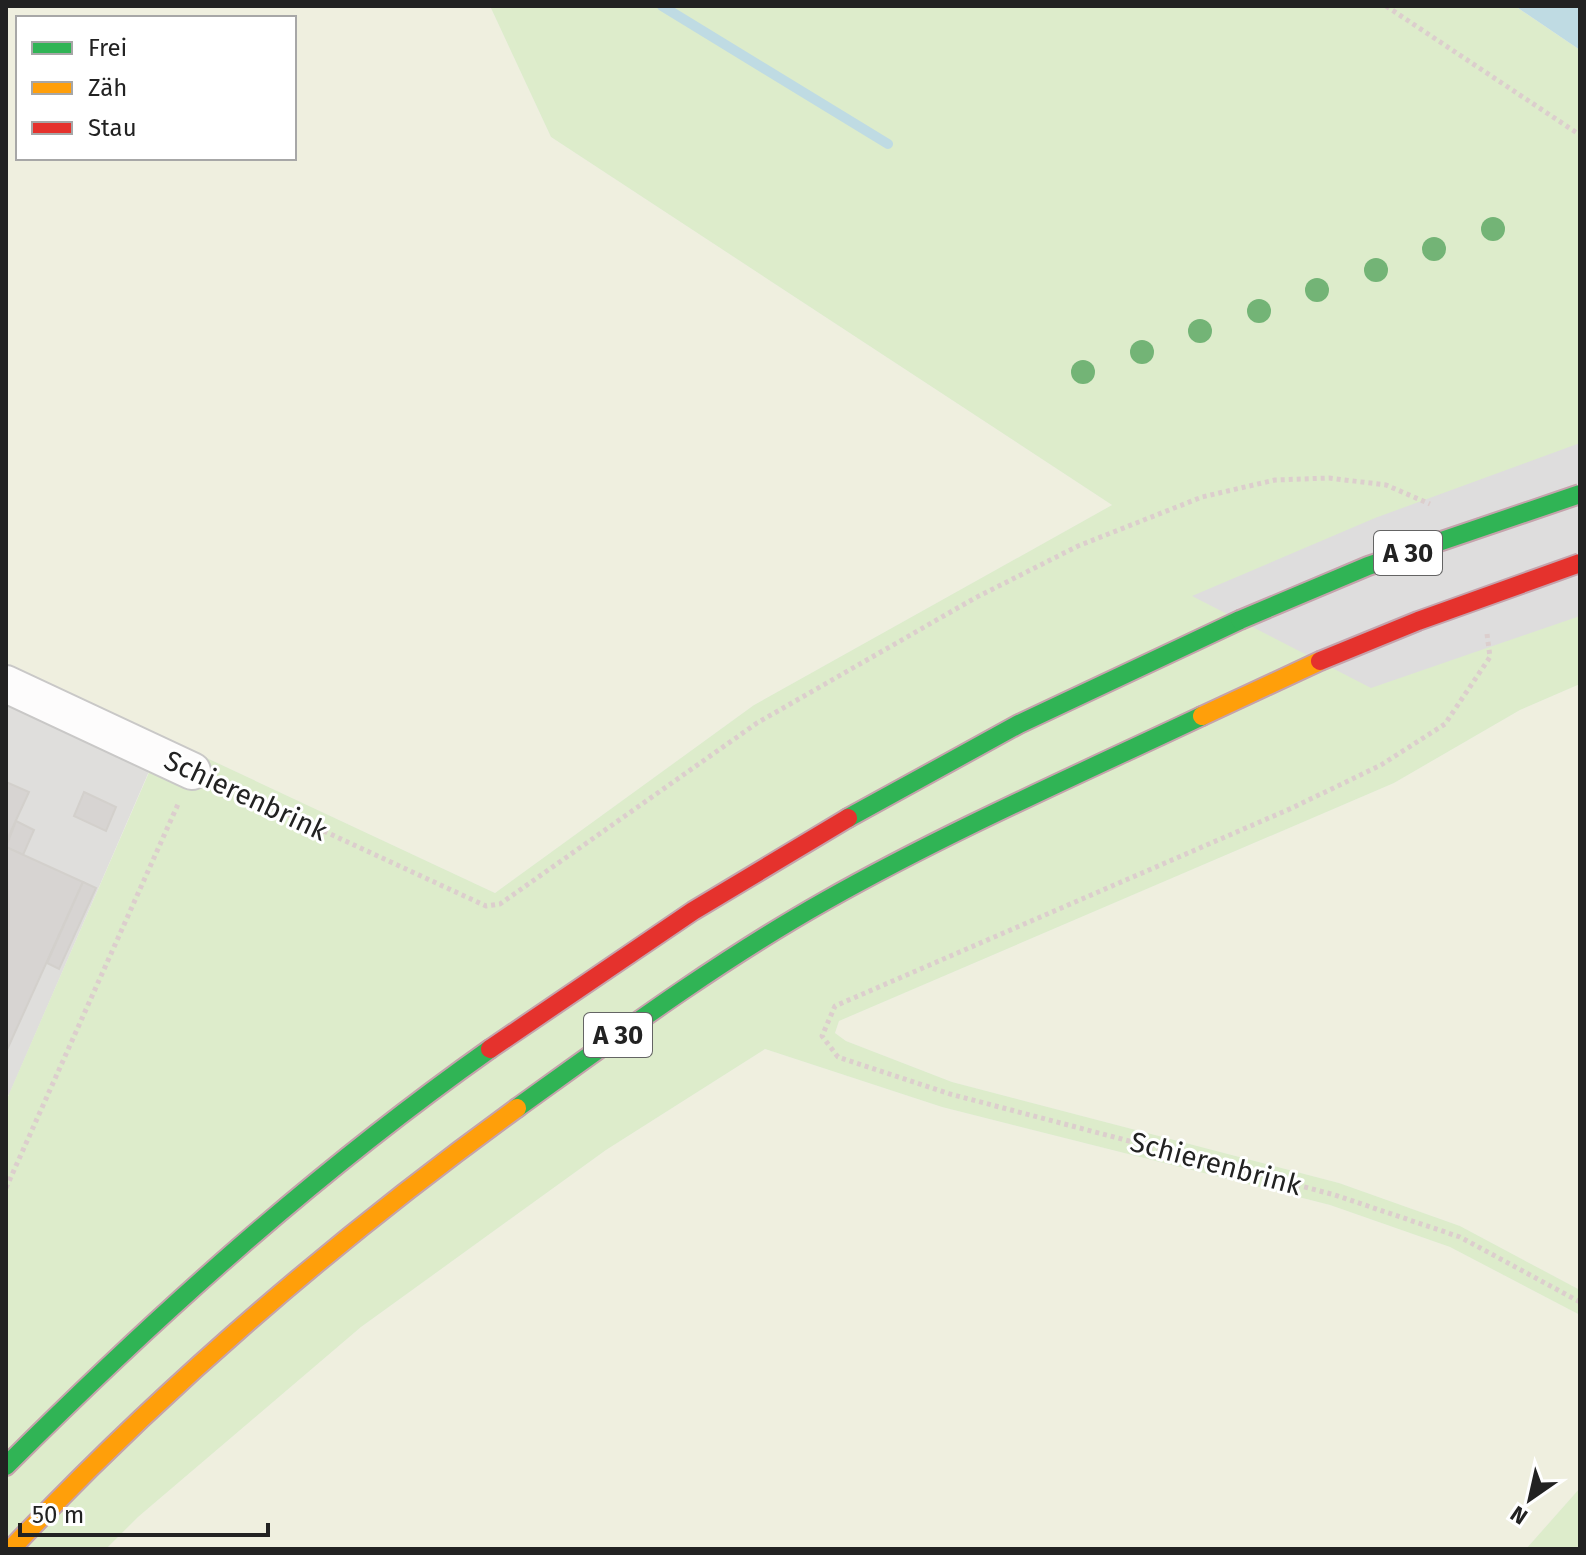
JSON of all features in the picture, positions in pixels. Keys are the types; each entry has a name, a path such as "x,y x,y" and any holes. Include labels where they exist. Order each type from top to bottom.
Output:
{"highway":[{"name":"A 30","path":"6,1466 202,1280 382,1127 592,979 759,870 949,761 1240,620 1368,566 1580,494"},
{"name":"A 30","path":"11,1549 61,1496 243,1322 440,1164 657,1007 822,903 935,841 1320,661 1418,621 1580,563"}],"street":[{"name":"Schierenbrink","path":"6,684 192,771"}],"path":[{"path":"1386,6 1580,135"},
{"name":"Schierenbrink","path":"192,771 486,906 500,904 757,723 975,598 1052,559 1202,497 1275,480 1329,478"},
{"name":"Schierenbrink","path":"1445,724 1381,765 1292,808 835,1006 822,1036 838,1057 950,1094 1335,1195 1460,1237 1580,1302"},
{"path":"6,1188 192,771"}],"shaded area":[{"path":"6,705 150,769 9,1095 6,1094"}],"green space":[{"path":"6,6 490,6 551,137 1112,505 754,705 495,893 6,664"},
{"path":"490,6 1515,6 1580,50 1580,684 1520,710 1394,783 839,1021 835,1033 846,1041 952,1082 1339,1183 1460,1226 1580,1290 1580,1315 1450,1247 1330,1205 942,1107 765,1049 606,1150 361,1327 138,1517 106,1549 6,1549 6,1101 150,770 6,705 6,664 495,893 754,705 1112,505 551,137"},
{"path":"1580,684 1580,1290 1460,1226 1339,1183 952,1082 846,1041 835,1033 839,1021 1394,783 1520,710"},
{"path":"765,1049 942,1107 1330,1205 1450,1247 1580,1315 1580,1488 1526,1549 106,1549 138,1517 361,1327 606,1150"},
{"path":"1580,1488 1580,1549 1526,1549"}],"water":[{"path":"1515,6 1580,6 1580,50 1518,8"}],"pier":[{"path":"1580,443 1580,616 1371,688 1192,596 1375,518"}],"building":[{"path":"6,782 29,792 6,842"},
{"path":"84,792 116,807 106,831 74,816"},
{"path":"16,821 34,830 23,855 6,847"},
{"path":"6,847 83,882 6,1052 9,913"},
{"path":"83,882 96,888 59,969 47,963"}],"waterway":[{"path":"662,6 888,144"}],"traffic: fast":[{"path":"1240,620 1368,566 1580,494"},
{"path":"848,818 1019,724 1240,620"},
{"path":"517,1108 706,974 825,901 964,828 1202,716"},
{"path":"6,1466 179,1300 239,1247 362,1145 490,1049"}],"traffic: slow":[{"path":"1202,716 1320,661"},
{"path":"11,1549 130,1430 254,1317 383,1210 517,1108"}],"traffic: jam":[{"path":"1320,661 1418,621 1580,563"},
{"path":"490,1049 693,911 848,818"}]}
